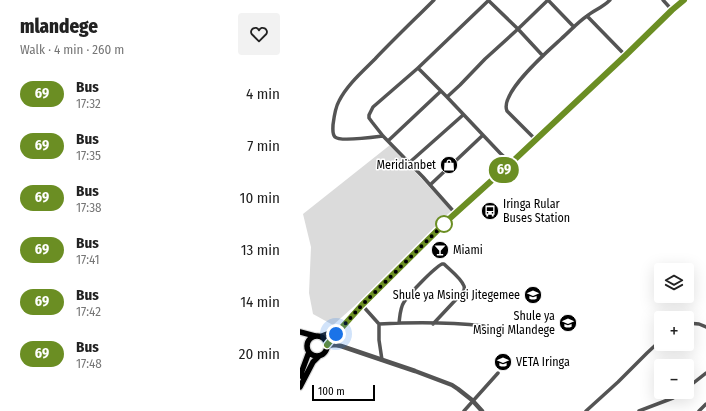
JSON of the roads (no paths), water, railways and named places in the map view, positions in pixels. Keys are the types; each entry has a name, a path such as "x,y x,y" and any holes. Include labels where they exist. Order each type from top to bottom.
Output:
{"highway":[{"path":"300,332 318,336 326,340 327,345 326,351 313,362 300,387"},
{"path":"300,376 308,350 308,341 311,338 318,336"},
{"path":"300,345 314,356 320,356"}],"main road":[{"path":"327,345 362,305 455,213 536,140 684,0"},
{"path":"318,336 333,332 344,325"}],"street":[{"path":"383,136 340,139 335,137 333,132 333,123 339,101 356,78 434,0"},
{"path":"455,213 410,162 389,140 383,136 369,118 370,112 489,0 543,56"},
{"path":"447,97 548,0 574,27"},
{"path":"536,140 510,115 506,105 508,98 520,79 543,56 587,16 610,0"},
{"path":"663,0 672,10"},
{"path":"587,16 626,55"},
{"path":"418,68 511,163"},
{"path":"389,140 441,91"},
{"path":"410,162 463,115"},
{"path":"430,185 484,135"},
{"path":"399,323 403,303 406,299 437,267 444,264 464,286 464,289 463,292 433,324"},
{"path":"362,305 379,324 379,340 382,360"},
{"path":"379,324 464,324 484,326"},
{"path":"694,324 706,327"},
{"path":"327,345 338,345 415,370 452,385 472,400 482,411"},
{"path":"586,411 654,346"},
{"path":"464,411 472,400 498,373"},
{"path":"694,382 706,373"},
{"path":"639,411 670,399"},
{"path":"699,411 706,404"}],"place":[{"name":"Meridianbet","path":"449,165"},
{"name":"Iringa Rular Buses Station","path":"490,211"},
{"name":"Miami","path":"440,250"},
{"name":"Shule ya Msingi Jitegemee","path":"533,295"},
{"name":"Shule ya Msingi Mlandege","path":"568,323"},
{"name":"VETA Iringa","path":"503,362"}]}
